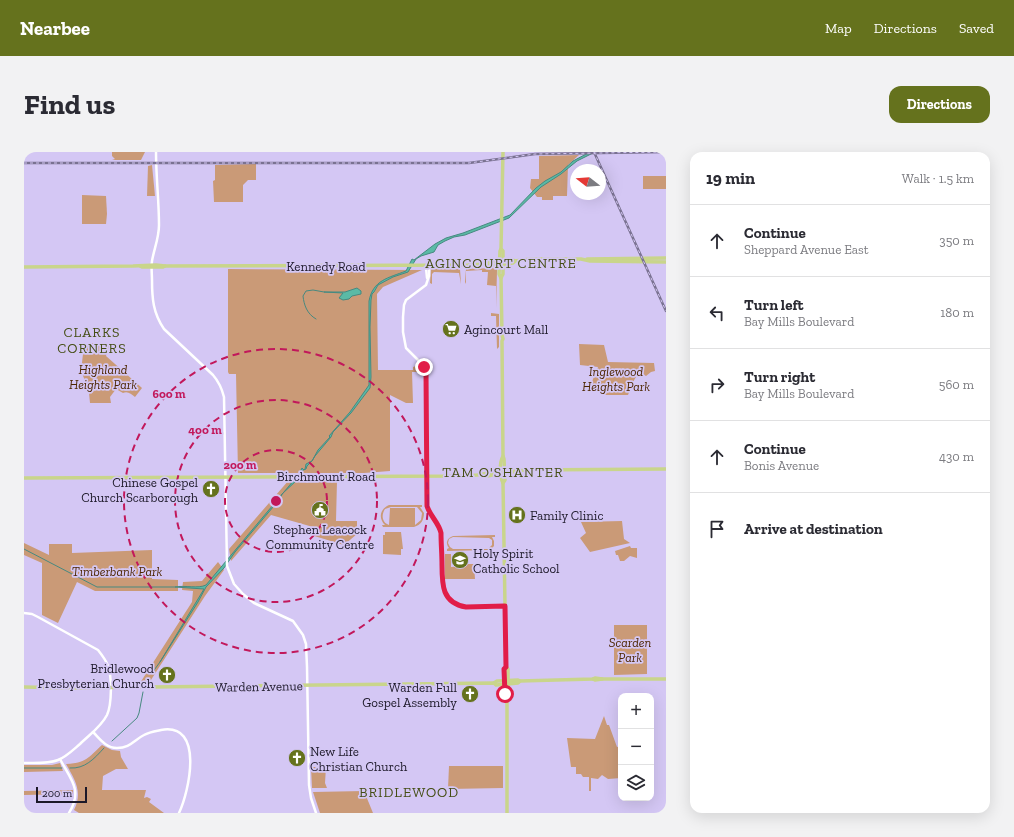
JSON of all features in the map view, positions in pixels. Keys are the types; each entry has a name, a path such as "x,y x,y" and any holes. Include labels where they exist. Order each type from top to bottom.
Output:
{"main road":[{"path":"502,152 500,251 502,335 500,336 500,340 502,341 503,472 505,480 503,483 506,667 508,669 505,694 507,696 507,813"},
{"name":"Kennedy Road","path":"24,267 415,266 487,264 489,262 513,263 515,261 540,259 666,258"},
{"name":"Kennedy Road","path":"586,259 590,261 666,262"},
{"name":"Birchmount Road","path":"24,478 427,476 503,472 512,473 515,471 556,469 666,469"},
{"name":"Warden Avenue","path":"24,688 494,683 496,681 506,682 518,680 595,678 666,679"}],"street":[{"path":"156,152 159,225 152,266 153,304 158,322 213,375 218,381 223,392 226,477 226,560 231,578 238,590 248,599 288,618 297,625 306,644 309,785 311,798 316,813"},
{"path":"428,265 426,268 426,276 428,279 425,288 406,301 403,322 406,348 422,363 425,370 427,506 441,531 442,582 447,596 453,602 463,607 505,606"},
{"path":"24,613 32,614 98,650 108,665 110,672 110,702 107,714 102,723 60,759 51,762 24,763"},
{"path":"93,732 106,745 116,748 129,746 145,734 162,730 172,730 183,736 190,751 190,770 183,804 179,813"},
{"path":"60,759 76,790 74,804 69,813"}],"green space":[{"path":"112,152 145,152 141,160 112,160 115,159 112,156"},
{"path":"579,155 568,165 567,196 553,196 553,200 542,200 542,197 537,197 530,188 531,179 539,179 539,156"},
{"path":"256,164 256,180 248,180 243,185 243,202 214,202 213,181 215,180 215,165"},
{"path":"152,165 155,196 147,196 148,166"},
{"path":"643,176 666,176 666,189 643,189"},
{"path":"82,195 106,196 106,224 82,224"},
{"path":"228,269 422,270 383,287 377,294 378,370 413,370 413,367 419,365 422,372 412,372 413,403 406,403 390,395 390,471 364,473 238,473 236,374 229,374 228,372"},
{"path":"431,269 460,269 461,284 459,273 434,272 432,274 432,284 430,283"},
{"path":"466,269 497,269 496,308 496,286 487,285 488,272 482,272 482,270 466,271 466,284 465,282"},
{"path":"491,313 499,314 499,347 497,349 496,316 491,316"},
{"name":"Highland Heights Park","path":"93,343 109,346 106,356 142,388 135,397 129,393 123,393 116,389 110,397 111,403 90,403 89,393 81,371 83,354 79,346"},
{"name":"Inglewood Heights Park","path":"579,344 604,345 608,362 654,363 655,371 646,376 639,372 628,395 603,395 591,384 598,367 580,365"},
{"path":"301,479 337,481 336,521 357,521 357,534 344,545 311,535 313,527 271,515 231,561 229,549 289,480"},
{"path":"389,505 422,505 422,507 420,507 424,513 422,522 414,527 383,527 382,525 385,525 381,519 381,514 386,507","holes":["391,507 417,507 422,513 421,520 415,525 415,508 390,508 389,525 384,521 383,516 385,509"]},
{"path":"622,521 624,539 630,543 590,552 580,538 586,533 581,522"},
{"path":"385,532 401,532 403,549 401,549 401,555 383,554 383,535 385,535"},
{"path":"495,535 495,537 492,537 494,546 490,550 447,551 449,548 447,541 449,538 453,536","holes":["453,537 489,538 492,540 492,545 488,549 453,549 448,543 449,539"]},
{"name":"Timberbank Park","path":"24,543 49,555 49,544 72,544 72,553 152,550 152,579 178,580 178,591 95,591 77,582 58,623 42,615 42,563 24,555"},
{"path":"630,546 631,548 637,548 637,558 630,556 624,561 620,561 615,551"},
{"path":"445,554 451,554 451,567 464,566 464,564 474,564 475,579 445,579"},
{"path":"218,562 224,570 205,596 149,683 140,683 192,602 193,591 182,590 183,582 202,581"},
{"name":"Scarden Park","path":"614,625 647,625 647,674 614,675"},
{"path":"604,716 618,747 618,778 608,779 602,775 598,779 591,778 591,791 589,791 589,777 583,777 581,774 576,774 576,767 571,767 567,738 595,739"},
{"path":"102,745 112,750 120,751 121,757 128,769 116,769 103,776 102,790 146,790 144,798 147,797 151,799 149,802 164,813 79,813 74,810 78,797 77,786 66,764 86,759"},
{"path":"60,763 63,771 24,772 24,765 52,765"},
{"path":"449,766 503,766 503,788 448,789"},
{"path":"311,767 326,767 325,783 327,788 312,788"},
{"path":"73,790 73,794 24,795 24,791"},
{"path":"364,791 373,813 320,813 313,792"}],"shaded area":[{"path":"590,152 595,152 573,164 570,164 570,167 541,187 509,218 445,241 438,245 434,252 416,259 408,272 393,277 378,285 372,294 371,300 370,388 312,461 318,450 350,412 369,385 369,301 374,288 387,278 406,271 412,259 414,260 435,244 446,238 510,215 536,188 545,181 561,172 573,161"},
{"path":"357,288 361,291 361,294 343,300 339,298 343,293 324,292 345,292"},
{"path":"312,461 306,469 304,470 306,464"},
{"path":"294,480 296,481 283,493"},
{"path":"282,495 235,552 224,568 206,587 160,662 204,589 175,587 199,587 206,585"}],"waterway":[{"path":"316,319 310,315 306,309 303,296 306,291 313,290 324,292"},
{"path":"24,549 97,587 175,587"},
{"path":"152,673 160,662"},
{"path":"112,741 137,718 143,692"},
{"path":"70,768 85,765 104,748"},
{"path":"24,768 62,768"}],"railway":[{"path":"594,152 666,311"},
{"path":"24,163 469,163 535,154 666,152"}],"place":[{"name":"Agincourt Mall","path":"451,329"},
{"name":"Chinese Gospel Church Scarborough","path":"211,489"},
{"name":"Stephen Leacock Community Centre","path":"320,510"},
{"name":"Family Clinic","path":"517,515"},
{"name":"Holy Spirit Catholic School","path":"460,560"},
{"name":"Bridlewood Presbyterian Church","path":"167,675"},
{"name":"Warden Full Gospel Assembly","path":"470,694"},
{"name":"New Life Christian Church","path":"297,758"}],"district":[{"name":"AGINCOURT CENTRE","path":"501,263"},
{"name":"CLARKS CORNERS","path":"92,340"},
{"name":"TAM O'SHANTER","path":"503,472"},
{"name":"BRIDLEWOOD","path":"409,792"}],"route":[{"path":"424,367 426,372 427,506 440,528 441,533 443,587 447,596 460,606 505,606 505,694"}]}
